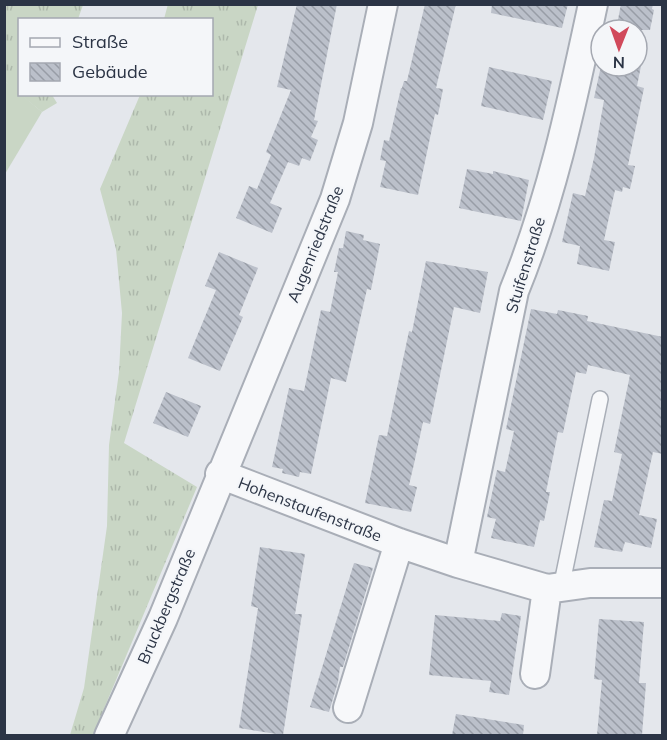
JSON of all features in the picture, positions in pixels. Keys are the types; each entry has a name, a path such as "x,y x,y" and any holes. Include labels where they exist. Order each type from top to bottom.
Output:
{"street":[{"name":"Augenriedstraße","path":"220,474 335,199 358,123 383,4"},
{"name":"Stuifenstraße","path":"458,563 514,291 528,256 560,153 593,4"},
{"name":"Hohenstaufenstraße","path":"220,474 399,543 458,563 554,588 590,583 663,583"},
{"name":"Bruckbergstraße","path":"109,735 163,618 220,474"},
{"name":"Hohenstaufenstraße","path":"348,708 399,543"},
{"path":"535,674 554,588"}],"lane":[{"path":"554,588 600,399"}],"green space":[{"path":"168,4 258,5 124,443 197,487 93,735 70,735 84,688 107,526 109,445 119,372 122,313 116,249 100,189 140,96 213,96 213,18 164,18"},
{"path":"4,5 83,5 78,18 18,18 18,93 5,81"},
{"path":"5,81 18,92 18,96 23,96 42,112 5,174"},
{"path":"22,96 53,96 57,103 42,112"}],"building":[{"path":"297,4 337,4 314,120 318,121 311,137 318,140 310,161 302,158 299,166 288,162 270,203 282,208 272,233 236,218 249,186 257,189 271,155 266,152 291,90 277,87"},
{"path":"425,4 456,4 436,88 443,89 438,115 435,114 418,195 380,187 386,161 380,160 384,140 389,141 401,88 404,81 407,81"},
{"path":"492,4 568,4 562,28 491,13"},
{"path":"621,4 653,4 650,30 649,18 618,18"},
{"path":"489,67 552,81 543,120 481,106"},
{"path":"598,78 639,78 637,86 644,88 628,165 635,166 630,189 623,187 622,192 615,190 604,240 615,242 609,271 577,264 580,246 562,242 573,193 585,196 594,158 604,100 594,98"},
{"path":"467,169 493,174 493,171 529,180 521,221 459,208"},
{"path":"346,231 364,235 363,240 380,244 371,290 367,289 346,382 331,378 311,474 300,472 299,477 282,473 283,469 272,467 289,388 304,391 321,310 330,312 338,272 334,272 339,248 343,248"},
{"path":"219,252 258,268 239,315 243,317 220,371 188,358 216,290 205,286"},
{"path":"426,261 488,272 480,313 454,307 430,424 423,422 409,485 417,487 411,512 365,503 379,435 387,436"},
{"path":"531,309 557,314 558,310 588,316 587,321 663,337 663,454 653,452 639,515 657,519 651,548 625,542 622,552 594,547 604,500 612,501 622,454 614,452 630,375 588,365 586,374 576,372 563,433 558,432 546,492 550,492 544,521 540,520 534,547 491,538 496,519 487,517 497,470 505,472 514,431 506,429"},
{"path":"166,392 201,406 188,437 153,423"},
{"path":"260,547 305,554 295,614 302,614 283,735 239,728 258,608 251,606"},
{"path":"354,563 373,568 343,667 340,667 329,712 310,707"},
{"path":"502,613 521,616 509,695 489,692 491,681 429,675 435,615 500,621"},
{"path":"599,619 644,622 639,683 646,683 642,735 597,735 602,680 594,679"},
{"path":"456,714 524,725 523,735 452,735"}]}
